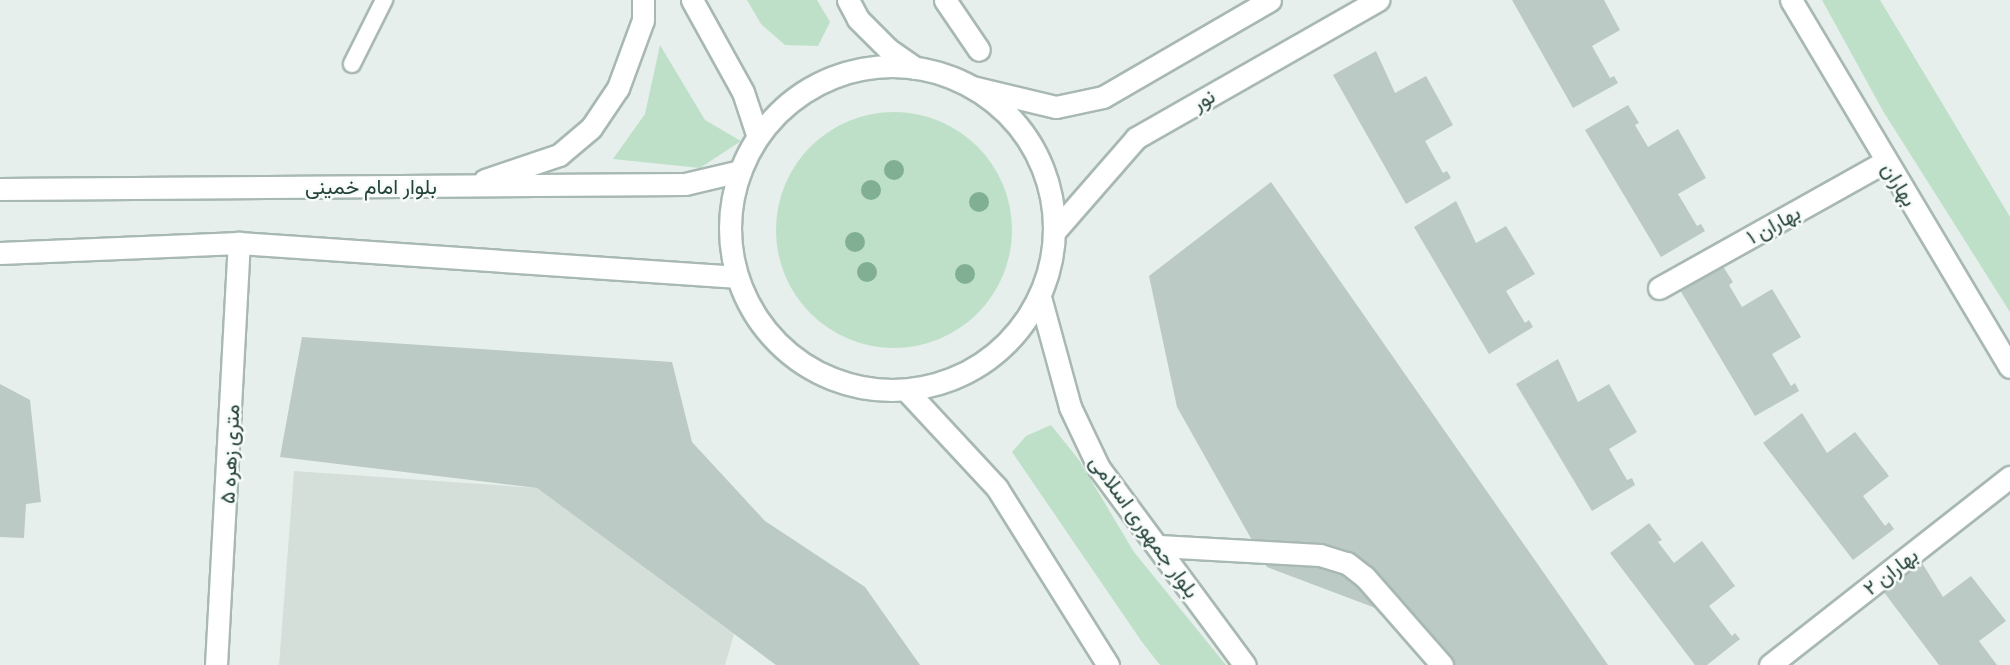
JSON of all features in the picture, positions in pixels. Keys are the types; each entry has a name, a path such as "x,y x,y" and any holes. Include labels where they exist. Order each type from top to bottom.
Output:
{"main road":[{"path":"466,187 559,155 591,128 618,88 643,20 643,0"},
{"path":"692,0 743,92 758,137"},
{"path":"848,0 858,19 878,39 915,68"},
{"path":"945,0 979,50"},
{"path":"972,87 1007,113 1034,148 1050,188 1055,231 1051,264 1040,297 1017,333 985,361 947,381 906,390 860,388 817,372 780,346 752,311 735,277 729,220 740,171 758,137 789,104 827,80 870,68 915,68 945,75 972,87 1056,107 1103,97 1270,0"},
{"name":"نور","path":"1055,231 1136,138 1378,0"},
{"name":"بهاران","path":"1791,0 2010,367"},
{"name":"بهاران ۱","path":"1659,288 1886,161"},
{"name":"بلوار امام خمینی","path":"0,189 685,184 740,171"},
{"path":"0,253 240,243 735,277"},
{"name":"۵ متری زهره","path":"216,665 240,243"},
{"name":"بلوار جمهوری اسلامی","path":"1040,297 1070,407 1099,468 1245,665"},
{"path":"906,390 997,488 1108,665"},
{"name":"بهاران ۲","path":"1770,665 2010,477"},
{"path":"1159,546 1320,555 1347,563 1372,585 1442,665"}],"lane":[{"path":"352,64 384,0"}],"shaded area":[{"path":"294,471 537,488 734,634 725,665 279,665"}],"green space":[{"path":"747,0 817,0 830,22 818,46 785,45 761,24"},
{"path":"1822,0 1880,0 2010,217 2010,312 1883,111"},
{"path":"660,45 705,120 741,141 700,168 613,159 645,114"},
{"path":"882,112 906,112 950,126 969,139 985,155 998,174 1007,196 1012,230 1010,253 998,286 985,305 969,321 950,334 928,343 906,348 882,348 838,334 819,321 803,305 790,286 781,264 776,242 776,218 790,174 803,155 819,139 838,126 860,117"},
{"path":"1051,425 1079,460 1134,552 1226,665 1160,665 1142,642 1012,452 1026,436"}],"building":[{"path":"1512,0 1604,0 1620,30 1592,46 1610,78 1614,76 1618,83 1573,108"},
{"path":"1376,51 1395,93 1426,76 1453,125 1425,141 1443,173 1447,171 1451,178 1406,204 1333,75"},
{"path":"1628,105 1639,123 1635,125 1648,147 1678,129 1706,178 1678,194 1697,226 1701,224 1705,231 1661,257 1585,130"},
{"path":"1271,182 1608,665 1438,665 1394,615 1267,567 1177,407 1149,276"},
{"path":"1456,201 1476,243 1506,226 1535,274 1506,291 1525,323 1529,320 1533,327 1489,354 1414,227"},
{"path":"1722,265 1733,282 1729,285 1742,307 1772,289 1801,337 1772,354 1791,386 1795,383 1799,391 1755,416 1680,290"},
{"path":"302,337 672,362 692,442 765,521 865,587 920,665 776,665 537,488 280,457"},
{"path":"1558,359 1578,402 1609,384 1637,432 1609,449 1627,480 1632,478 1635,485 1592,511 1516,384"},
{"path":"0,384 30,400 41,502 26,504 24,538 0,537"},
{"path":"1802,413 1827,453 1855,432 1889,476 1863,496 1885,526 1889,522 1894,529 1853,560 1763,443"},
{"path":"1649,523 1662,540 1658,542 1674,563 1702,541 1735,586 1709,606 1732,636 1735,633 1740,639 1707,665 1695,665 1610,553"},
{"path":"1919,558 1943,597 1971,576 2006,621 1979,641 1997,665 1939,665 1880,587"}]}
